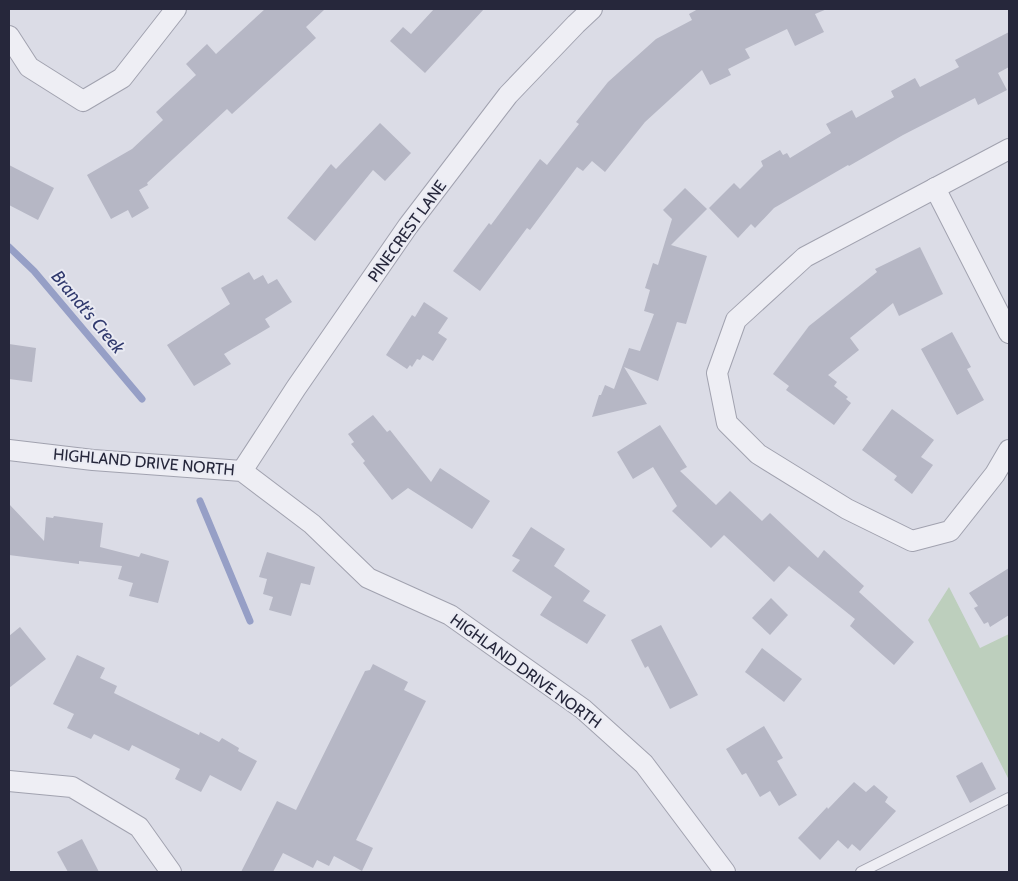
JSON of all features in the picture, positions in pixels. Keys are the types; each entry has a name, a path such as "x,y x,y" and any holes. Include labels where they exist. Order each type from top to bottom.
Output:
{"street":[{"path":"9,36 29,67 83,101 122,78 176,9"},
{"name":"PINECREST LANE","path":"242,471 296,388 414,218 508,95 592,9"},
{"path":"1009,149 805,257 736,320 717,373 727,423 758,454 848,509 912,541 950,531 995,474 1009,450"},
{"path":"935,188 1009,333"},
{"name":"HIGHLAND DRIVE NORTH","path":"9,450 93,460 242,471 312,524 368,578 450,615 583,708 644,764 726,872"},
{"path":"9,781 72,787 139,828 171,872"}],"lane":[{"path":"861,872 1009,798"}],"green space":[{"path":"949,587 980,648 1009,634 1009,780 928,620"}],"building":[{"path":"265,9 325,9 306,27 316,38 232,114 227,109 147,183 148,185 139,190 149,208 132,218 128,210 111,219 87,175 132,149 163,120 156,112 196,75 186,64 207,44 216,54"},
{"path":"434,9 484,9 425,73 390,41 403,27 411,34"},
{"path":"698,9 827,9 815,14 824,32 795,46 787,29 745,49 750,58 728,69 731,75 710,85 702,70 645,122 605,172 592,161 583,171 577,167 530,230 527,228 480,291 453,271 489,223 491,225 540,159 547,165 579,124 576,122 608,82 656,39 692,20 689,14"},
{"path":"1009,32 1009,67 998,73 1007,90 978,105 975,98 848,165 774,208 755,228 751,224 738,238 709,208 734,183 740,189 763,166 761,161 780,150 783,155 787,153 790,158 831,133 826,124 852,110 856,118 894,97 891,91 915,78 920,87 959,67 955,60"},
{"path":"380,123 411,153 385,181 373,170 315,241 287,218 331,164 336,169"},
{"path":"9,165 54,188 38,220 9,205"},
{"path":"685,188 707,209 671,245 707,256 686,324 677,322 658,381 624,367 647,404 592,417 599,395 601,395 605,385 614,389 629,348 640,351 654,314 644,311 650,290 645,288 653,263 658,265 672,219 663,210"},
{"path":"920,247 943,294 899,316 893,303 850,338 859,350 828,375 837,382 834,386 848,397 846,399 851,403 834,425 786,390 789,386 773,374 809,326 877,272 875,269"},
{"path":"249,272 254,280 263,275 268,284 277,279 292,302 265,319 270,327 224,354 231,364 194,386 167,345 230,304 221,288"},
{"path":"424,302 448,318 438,333 447,339 433,361 423,355 420,360 417,359 412,367 410,365 407,369 386,355 412,315 415,317"},
{"path":"952,332 971,367 967,369 984,400 957,415 921,349"},
{"path":"9,344 36,348 32,382 9,379"},
{"path":"892,409 934,440 921,457 933,465 912,494 894,480 897,476 862,450"},
{"path":"373,415 387,432 390,430 431,482 440,468 490,501 472,529 408,488 392,500 363,463 365,461 351,444 354,442 348,434"},
{"path":"660,425 687,467 680,471 716,505 730,491 762,521 770,513 818,558 824,550 864,586 859,592 914,642 894,665 850,626 855,619 789,566 774,582 724,535 711,548 672,511 677,506 653,467 633,479 617,452"},
{"path":"9,504 44,541 46,517 53,518 54,516 103,523 100,547 139,557 141,553 169,561 158,603 129,596 133,583 118,579 122,566 79,561 79,564 9,555"},
{"path":"531,527 565,549 554,566 590,591 583,601 606,615 587,644 540,615 552,597 512,571 520,560 512,556"},
{"path":"267,552 315,567 310,585 301,583 291,616 269,610 273,597 263,594 267,579 259,577"},
{"path":"1009,568 1009,615 990,627 988,622 984,624 974,608 978,606 969,593"},
{"path":"771,598 788,615 770,635 752,618"},
{"path":"661,625 698,695 670,709 648,666 645,668 631,640"},
{"path":"20,627 46,659 9,688 9,636"},
{"path":"762,648 802,679 784,702 745,672"},
{"path":"77,655 105,668 100,678 117,686 114,693 199,735 200,732 219,742 222,738 239,748 238,751 257,761 241,791 210,775 201,792 175,779 180,769 132,745 129,751 94,734 91,739 67,728 74,714 53,704"},
{"path":"373,664 408,682 404,690 426,701 356,840 373,848 362,871 334,856 329,866 317,860 313,868 283,853 273,872 241,872 277,801 296,810 365,671 370,670"},
{"path":"764,726 783,758 777,761 797,795 779,806 770,791 760,797 746,773 742,775 726,749"},
{"path":"982,762 996,789 970,803 956,776"},
{"path":"854,782 866,792 874,785 888,797 885,802 896,811 860,851 852,844 848,849 838,840 820,860 798,838"},
{"path":"82,839 99,872 68,872 57,852"}],"waterway":[{"name":"Brandt's Creek","path":"9,247 34,271 142,399"},
{"name":"Brandt's Creek","path":"200,501 250,621"}]}
